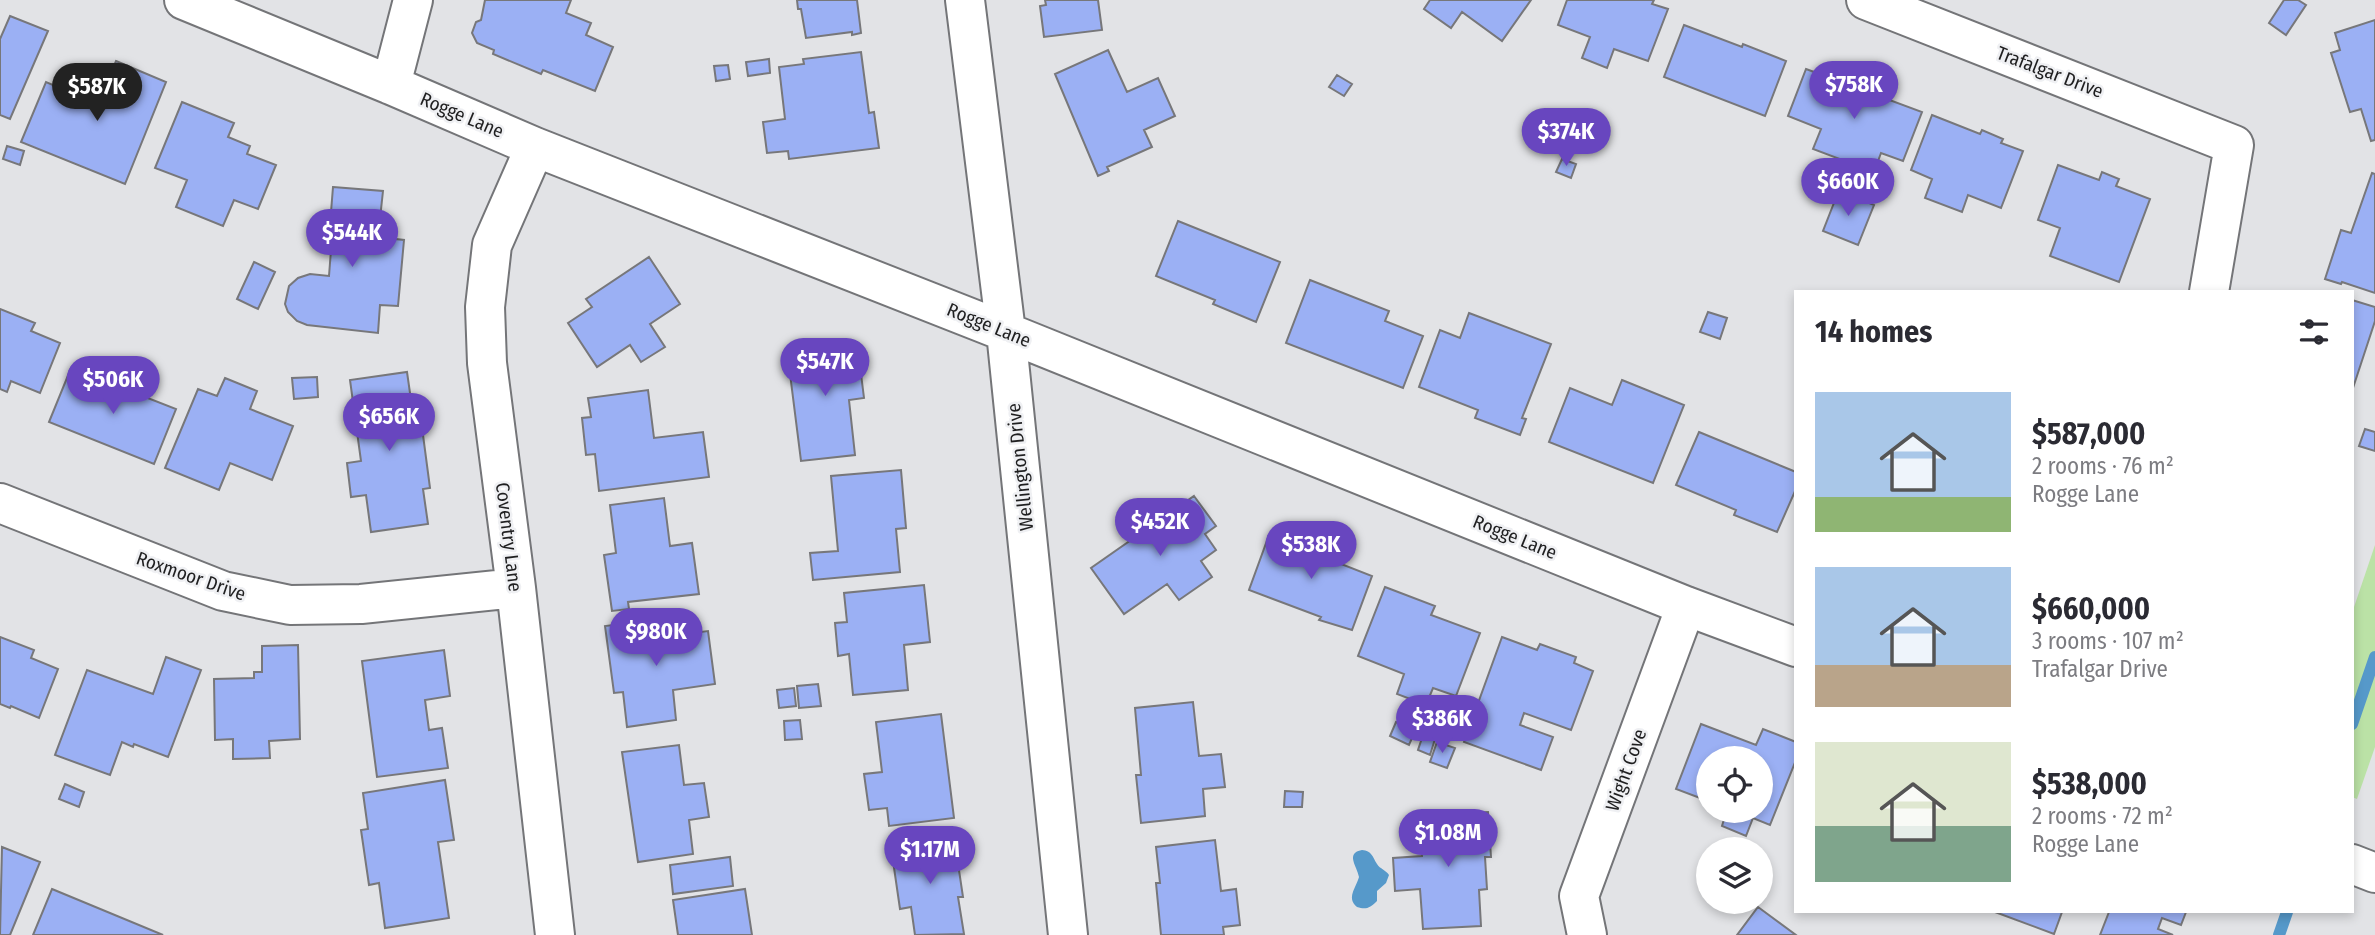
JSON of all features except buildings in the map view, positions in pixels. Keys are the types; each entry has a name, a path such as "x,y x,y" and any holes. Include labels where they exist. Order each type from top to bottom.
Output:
{"street":[{"name":"Rogge Lane","path":"184,0 535,147 1794,647"},
{"path":"391,85 413,0"},
{"name":"Wellington Drive","path":"965,0 1006,332 1069,935"},
{"name":"Trafalgar Drive","path":"1866,0 2234,145 2209,290"},
{"name":"Coventry Lane","path":"535,147 492,245 485,306 487,363 516,588 555,935"},
{"name":"Roxmoor Drive","path":"0,503 223,591 290,605 361,604 516,588"},
{"name":"Wight Cove","path":"1587,935 1579,896 1686,606"},
{"path":"2354,865 2375,873"}],"green space":[{"path":"2375,545 2375,747 2357,799 2354,798 2354,607"}],"water":[{"path":"1362,850 1370,853 1378,866 1389,875 1386,883 1377,891 1377,901 1365,908 1357,907 1352,900 1359,877 1353,857"}],"waterway":[{"path":"2354,718 2375,657"},
{"path":"2279,935 2287,913"}]}
